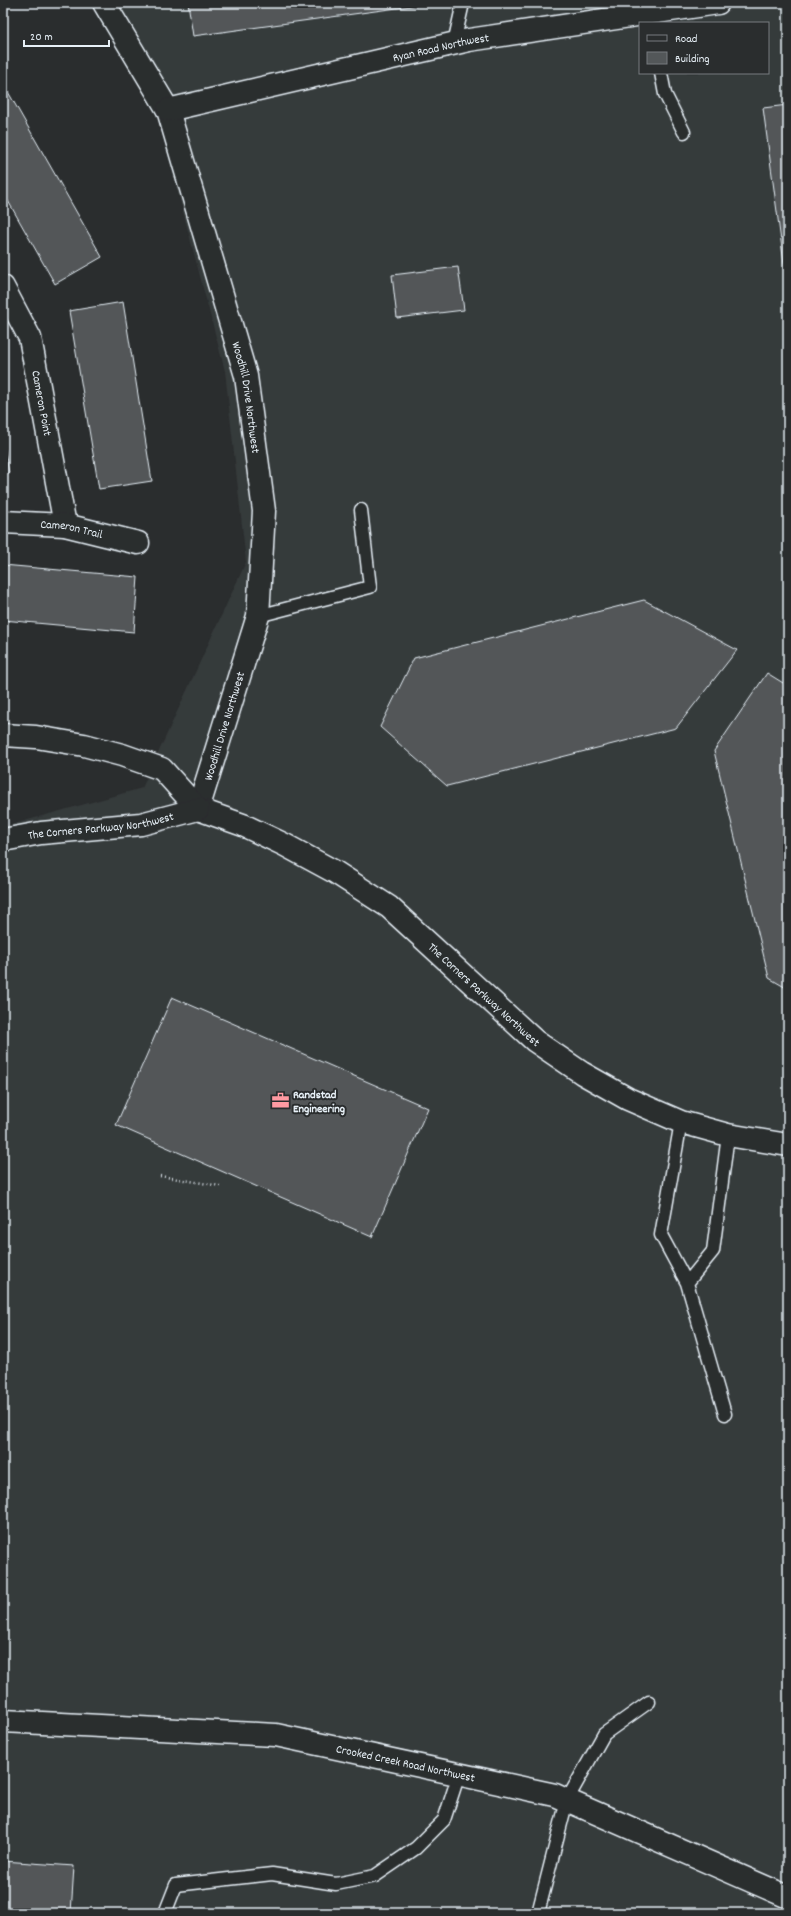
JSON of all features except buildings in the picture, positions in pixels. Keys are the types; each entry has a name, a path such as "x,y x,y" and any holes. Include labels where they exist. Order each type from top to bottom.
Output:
{"street":[{"name":"Woodhill Drive Northwest","path":"104,3 168,110 246,376 264,511 258,616 198,809"},
{"name":"Ryan Road Northwest","path":"168,110 454,44 652,18 718,3"},
{"name":"Cameron Point","path":"3,287 30,338 65,525"},
{"name":"Cameron Trail","path":"3,522 65,525 138,543"},
{"name":"The Corners Parkway Northwest","path":"3,735 84,745 122,755 162,769 198,809 243,825 285,845 335,872 382,902 535,1041 582,1073 628,1099 681,1122 728,1135 788,1145"},
{"name":"The Corners Parkway Northwest","path":"3,840 41,833 141,824 198,809"},
{"name":"Crooked Creek Road Northwest","path":"3,1722 276,1735 460,1774 556,1795 787,1893"}],"lane":[{"path":"454,44 463,3"},
{"path":"661,74 664,94 684,132"},
{"path":"258,616 370,587 361,510"},
{"path":"681,1122 661,1235 687,1283 725,1414"},
{"path":"687,1283 713,1251 728,1135"},
{"path":"538,1913 567,1800 604,1734 649,1702"},
{"path":"165,1913 176,1885 272,1874 336,1884 375,1876 416,1848 444,1820 460,1774"}],"path":[{"path":"160,1176 220,1186"}],"shaded area":[{"path":"96,3 788,3 788,1913 3,1913 3,827 142,788 246,562 225,371 158,117"}],"place":[{"name":"Randstad Engineering","path":"280,1101"}]}
